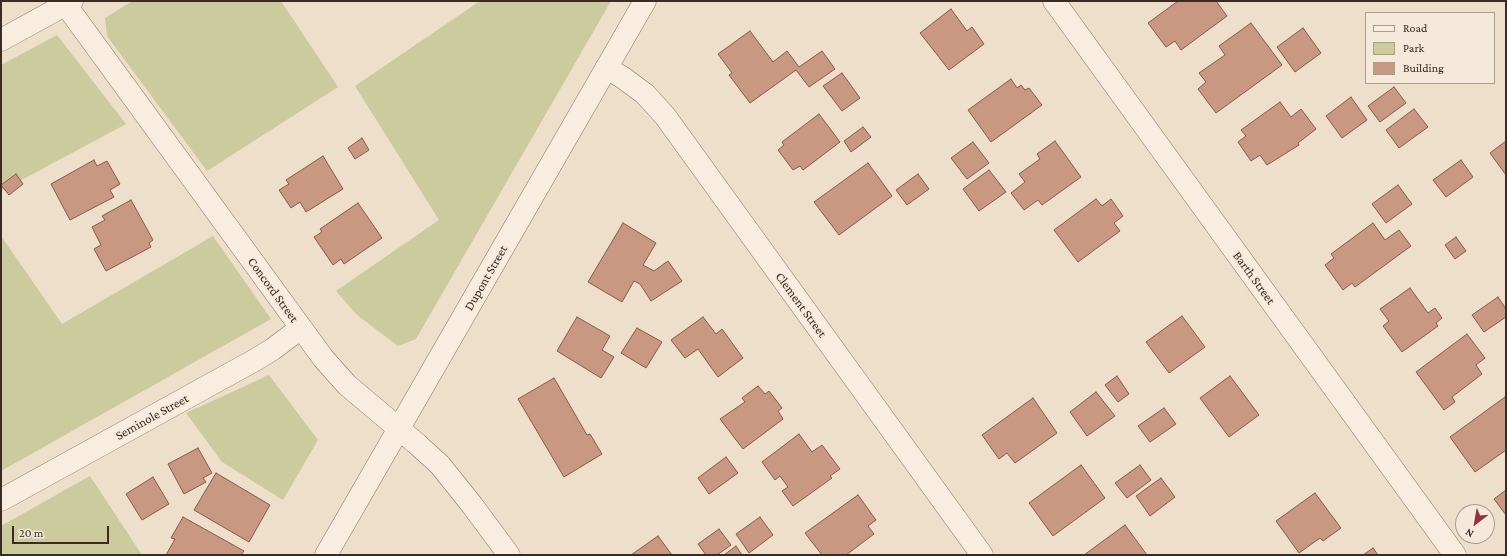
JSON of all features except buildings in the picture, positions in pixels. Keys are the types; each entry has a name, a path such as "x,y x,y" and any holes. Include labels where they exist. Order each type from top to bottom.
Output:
{"street":[{"name":"Dupont Street","path":"326,555 645,1"},
{"name":"Barth Street","path":"1054,1 1455,555"},
{"path":"1,40 67,2"},
{"name":"Concord Street","path":"67,2 301,328 335,372 347,385 440,465 509,555"},
{"name":"Clement Street","path":"606,68 622,77 645,94 665,116 982,555"},
{"name":"Seminole Street","path":"1,500 269,352 301,328"}],"green space":[{"path":"132,1 281,1 338,87 207,171 107,36 105,18"},
{"path":"480,1 611,1 416,339 398,346 356,314 336,291 439,220 355,86"},
{"path":"57,35 126,124 1,191 1,65"},
{"path":"1,236 62,324 213,236 271,319 1,471"},
{"path":"269,375 318,440 283,500 222,462 186,413"},
{"path":"90,476 142,555 1,555 1,526"}]}
